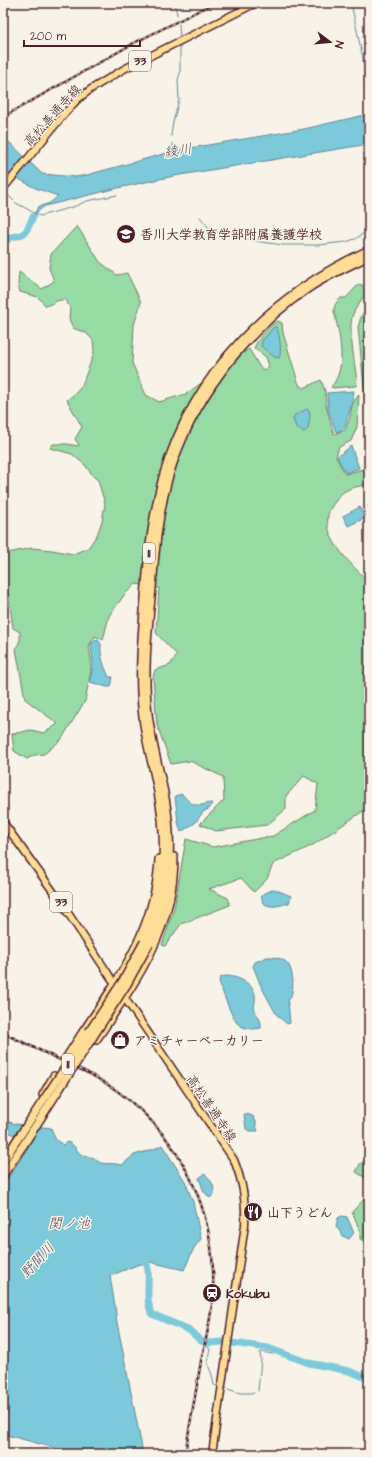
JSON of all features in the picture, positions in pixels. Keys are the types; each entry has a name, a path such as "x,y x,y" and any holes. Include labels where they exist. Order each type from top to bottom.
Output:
{"highway":[{"name":"11","path":"3,1162 20,1142 96,1040 120,991 145,926 156,886 159,846 158,822 156,800 149,771 142,702 141,661 152,528 158,498 168,462 180,432 203,390 215,372 230,352 254,327 285,300 308,283 329,270 369,250"},
{"name":"11","path":"20,1142 138,965 161,911 167,887 169,866 168,821 165,796 148,717 146,682 148,636 157,529 163,499 173,465 185,434 207,392 257,330 293,299 310,287 369,256"},
{"name":"11","path":"147,742 163,821 164,846 161,886 147,943"},
{"path":"120,991 143,969 160,934 166,914 173,877 174,844 172,818 165,781 154,750"},
{"name":"11","path":"3,1175 54,1076 83,1032 120,991"}],"main road":[{"name":"高松善通寺線","path":"3,189 77,100 102,81 256,3"},
{"name":"高松善通寺線","path":"3,822 60,901 234,1160 246,1201 245,1225 212,1454"}],"green space":[{"path":"77,226 100,262 117,275 127,273 141,302 134,325 132,363 146,395 159,402 186,394 249,349 259,366 264,370 269,366 266,357 254,348 264,333 278,321 282,323 283,333 299,385 304,388 321,380 325,391 326,406 334,434 345,430 350,417 352,405 359,394 357,427 351,441 339,447 336,457 345,474 367,468 369,471 369,484 351,488 342,493 329,512 328,522 330,533 342,554 366,579 369,579 369,807 313,845 273,864 267,879 254,892 241,878 209,889 228,898 230,905 181,924 165,946 162,945 174,909 186,839 213,847 273,836 315,810 318,784 304,776 286,796 286,809 267,825 216,831 200,824 224,800 223,777 190,761 171,764 157,725 153,677 155,670 170,665 177,655 156,633 159,588 136,584 125,594 109,616 103,640 95,636 89,646 91,671 85,701 61,740 44,754 35,755 27,759 14,751 12,734 31,730 44,733 58,724 25,699 16,649 20,640 20,632 13,628 8,591 3,585 3,554 32,548 73,554 88,548 97,535 102,521 105,504 98,480 85,465 72,454 50,448 53,444 79,445 75,439 82,427 67,400 77,392 82,385 93,356 93,340 86,333 73,328 69,319 70,308 65,299 46,306 38,297 20,292 18,285 19,272 42,289 54,281 49,268 51,254"},
{"path":"359,284 364,286 367,290 353,313 351,324 357,385 333,388 331,387 339,372 341,355 341,346 334,312 336,303 341,298 346,298"},
{"path":"366,308 369,308 369,424 366,425 367,416 358,327"},
{"path":"369,1157 369,1180 356,1172 360,1164"},
{"path":"369,1194 369,1245 360,1239 360,1231 352,1212"}],"water":[{"name":"綾川","path":"369,114 369,144 174,176 118,188 45,206 37,212 29,225 38,207 50,203 58,196 35,188 3,170 3,133 4,137 42,174 75,177 178,150 304,129"},
{"path":"274,327 276,327 279,338 279,358 274,357 261,346 262,341"},
{"path":"354,391 344,428 336,432 328,409 327,393"},
{"path":"307,409 309,410 310,416 308,429 304,432 296,427 293,419 295,415"},
{"path":"351,446 359,468 346,473 337,457"},
{"path":"360,507 365,518 348,526 343,516"},
{"path":"98,640 101,644 102,657 109,677 113,677 111,687 90,682 93,663 91,644"},
{"path":"182,794 188,801 196,805 212,803 210,808 203,812 195,823 181,832 178,822 175,796"},
{"path":"274,889 291,896 289,903 270,906 263,903 261,896"},
{"path":"267,957 275,957 286,962 292,972 293,988 288,1001 290,1023 287,1024 275,1012 261,986 253,966 255,962"},
{"path":"225,976 243,980 251,986 255,994 254,1010 260,1021 261,1028 245,1028 237,1023 232,1015 219,981 220,978"},
{"path":"244,1114 254,1117 253,1120 256,1121 258,1131 250,1131 246,1129"},
{"name":"関ノ池","path":"9,1122 51,1128 56,1140 63,1145 67,1142 70,1143 82,1155 93,1158 100,1163 122,1165 134,1155 162,1145 185,1181 193,1202 201,1239 194,1248 184,1270 150,1262 137,1265 110,1276 116,1317 143,1453 83,1453 62,1450 3,1434 3,1186 31,1143 8,1132 7,1128"},
{"path":"205,1174 211,1181 214,1188 214,1194 210,1198 204,1192 199,1178"},
{"path":"342,1216 347,1217 354,1233 349,1239 343,1236 336,1226 338,1218"}],"waterway":[{"path":"175,3 177,15"},
{"path":"351,3 363,59 365,83 369,100"},
{"path":"179,24 180,38"},
{"name":"綾川","path":"171,136 179,100 178,80 180,73 180,46"},
{"name":"綾川","path":"172,152 173,143"},
{"path":"5,192 16,203 40,216 73,207 87,201 117,195"},
{"path":"3,239 9,239 10,237 23,234 33,217"},
{"path":"200,217 209,228 214,231 261,242 283,245 318,245 346,242 355,239 369,230"},
{"name":"野間川","path":"142,1256 147,1264 148,1302 152,1314 189,1330 201,1341 208,1343 223,1342"},
{"path":"186,1328 197,1341 210,1349 207,1362 214,1385 217,1386"},
{"name":"野間川","path":"232,1343 268,1348 309,1363 349,1371 369,1379"},
{"path":"258,1391 261,1360 260,1353 273,1354"},
{"path":"225,1388 240,1393 254,1393"}],"railway":[{"path":"3,117 134,43 214,3"},
{"path":"3,1033 88,1073 117,1091 143,1113 165,1137 183,1164 197,1194 207,1225 212,1258 213,1293 210,1319 201,1361 185,1454"}],"place":[{"name":"香川大学教育学部附属養護学校","path":"126,234"},
{"name":"アミチャーベーカリー","path":"120,1040"},
{"name":"山下うどん","path":"253,1212"},
{"name":"Kokubu","path":"212,1293"}]}
